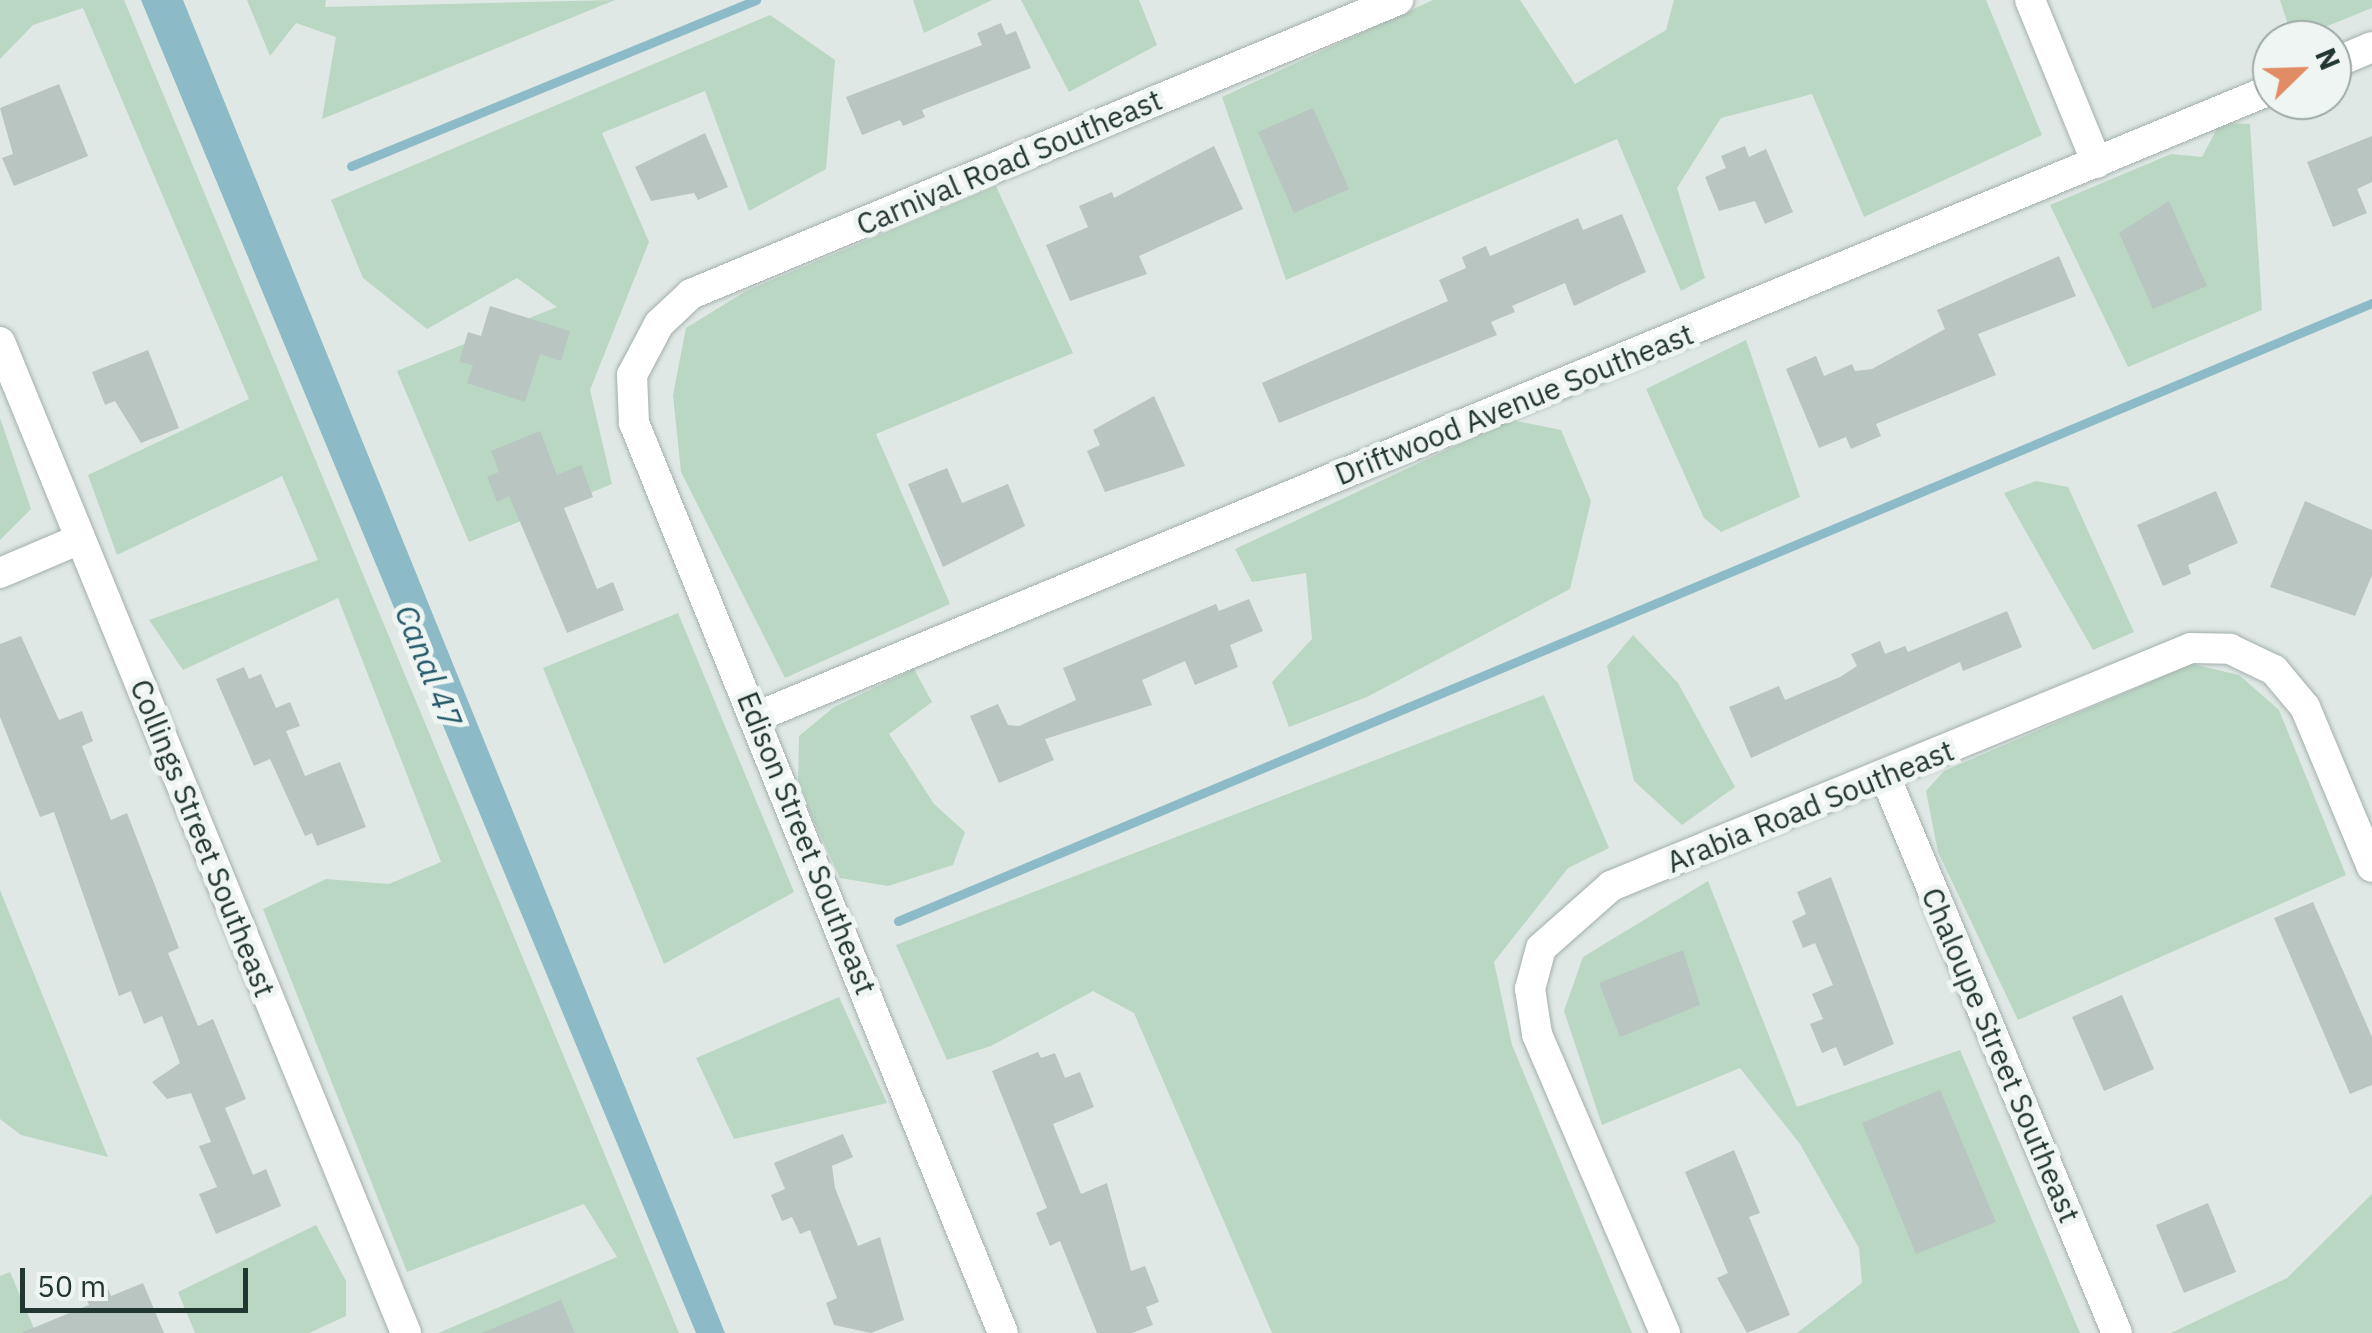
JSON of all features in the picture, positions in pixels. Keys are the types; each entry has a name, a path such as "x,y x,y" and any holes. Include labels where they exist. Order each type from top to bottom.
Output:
{"street":[{"name":"Carnival Road Southeast","path":"642,352 692,294 1398,0"},
{"path":"2030,0 2097,162"},
{"name":"Driftwood Avenue Southeast","path":"756,717 2252,97"},
{"name":"Collings Street Southeast","path":"0,342 406,1333"},
{"name":"Edison Street Southeast","path":"642,352 632,376 634,422 1004,1333"},
{"path":"0,573 80,540"},
{"name":"Arabia Road Southeast","path":"1665,1333 1538,1034 1530,989 1541,948 1611,886 2191,648 2230,649 2274,670 2305,707 2372,867"},
{"name":"Chaloupe Street Southeast","path":"1885,776 2117,1333"}],"green space":[{"path":"0,0 124,0 679,1333 438,1333 617,1257 584,1204 407,1272 263,909 326,879 389,884 441,862 338,598 183,670 149,620 318,560 282,476 117,555 88,475 249,399 83,8 33,25 0,59"},
{"path":"247,0 326,0 325,7 615,0 322,119 336,37 296,23 270,56"},
{"path":"913,0 992,0 924,33"},
{"path":"1021,0 1139,0 1157,45 1069,92"},
{"path":"1433,0 1520,0 1575,84 1666,30 1674,0 1986,0 2042,135 1864,217 1812,94 1721,118 1677,188 1705,278 1681,291 1617,139 1286,280 1222,97"},
{"path":"2280,0 2372,0 2372,8 2342,20 2286,20"},
{"path":"770,15 835,60 826,169 749,211 705,91 602,133 649,242 590,390 612,484 469,542 397,371 557,307 517,278 427,329 363,278 331,200"},
{"path":"2220,123 2250,124 2262,310 2128,367 2050,205 2171,154 2202,157"},
{"path":"996,186 1073,353 876,434 950,604 785,678 681,472 673,395 686,328 746,291"},
{"path":"1746,340 1800,497 1721,532 1704,518 1646,389"},
{"path":"0,418 31,509 0,540"},
{"path":"1511,420 1561,430 1591,501 1570,589 1367,697 1289,727 1272,682 1312,639 1306,573 1252,582 1235,549"},
{"path":"2036,481 2068,487 2134,632 2093,650 2004,493"},
{"path":"678,613 794,892 664,964 543,668"},
{"path":"1633,635 1678,683 1735,787 1682,825 1634,781 1607,666"},
{"path":"2192,664 2239,675 2279,710 2346,875 2018,1020 1938,852 1926,791 1944,771"},
{"path":"914,669 932,702 889,734 934,804 965,832 953,865 888,886 840,878 798,786 799,736 834,707"},
{"path":"1544,695 1609,848 1568,868 1494,962 1512,1045 1632,1333 1272,1333 1134,1013 1093,991 991,1046 947,1060 896,945"},
{"path":"1708,881 1797,1107 1960,1050 2080,1333 1797,1333 1862,1283 1859,1248 1800,1144 1740,1068 1602,1125 1564,1011 1583,957"},
{"path":"0,890 108,1157 21,1135 0,1119"},
{"path":"839,997 887,1103 734,1139 696,1058"},
{"path":"2372,1194 2372,1333 2171,1333 2287,1278"},
{"path":"316,1225 346,1281 346,1316 309,1333 195,1333 178,1292"},
{"path":"10,1272 36,1333 0,1333 0,1276"}],"water":[{"name":"Canal 47","path":"141,0 183,0 725,1333 696,1333"}],"building":[{"path":"1001,23 1006,35 1016,31 1031,68 922,110 925,117 903,126 900,120 862,135 846,97 982,45 977,33"},
{"path":"59,84 88,156 14,186 2,158 13,154 0,108"},
{"path":"1313,108 1349,189 1294,213 1258,132"},
{"path":"705,133 728,187 698,200 694,193 651,201 635,167"},
{"path":"2372,136 2372,182 2357,189 2367,213 2333,227 2307,162"},
{"path":"1214,146 1243,209 1139,256 1147,274 1070,301 1046,245 1088,227 1079,206 1112,192 1114,198"},
{"path":"1745,146 1749,157 1766,149 1793,212 1765,224 1755,201 1719,211 1705,177 1726,168 1721,156"},
{"path":"2169,201 2207,286 2153,309 2119,233"},
{"path":"1622,214 1646,272 1574,306 1565,283 1512,306 1515,312 1491,322 1497,335 1279,423 1262,383 1448,301 1439,280 1466,268 1462,257 1486,246 1490,256 1578,218 1583,230"},
{"path":"2059,256 2076,296 1978,334 1996,375 1876,424 1881,436 1851,449 1846,437 1819,448 1786,369 1816,356 1824,376 1852,364 1855,371 1872,369 1945,329 1937,310"},
{"path":"490,306 570,331 561,361 540,354 525,402 467,383 473,365 459,362 468,332 481,336"},
{"path":"148,350 179,428 141,443 115,401 105,405 92,372"},
{"path":"1154,396 1185,466 1105,492 1087,451 1100,445 1093,430"},
{"path":"540,431 557,475 581,465 593,497 564,508 597,589 613,582 624,610 567,633 509,496 497,502 487,477 499,472 491,451"},
{"path":"947,468 962,503 1008,484 1025,526 943,567 908,484"},
{"path":"2216,491 2238,543 2188,565 2191,574 2163,586 2137,525"},
{"path":"2305,501 2372,530 2372,575 2355,616 2270,587"},
{"path":"1249,599 1263,631 1230,645 1238,667 1195,685 1185,661 1142,680 1152,705 1045,739 1054,760 999,783 970,716 998,704 1008,725 1019,726 1076,700 1063,668 1216,604 1219,611"},
{"path":"2007,611 2022,647 1963,671 1960,662 1751,758 1729,707 1779,686 1785,700 1840,677 1857,666 1851,654 1880,641 1885,654 1905,646 1908,652"},
{"path":"21,636 59,720 82,711 93,741 82,746 111,820 127,813 179,948 168,953 198,1026 213,1019 246,1099 225,1108 253,1175 266,1169 281,1206 216,1234 199,1194 217,1187 199,1146 211,1142 191,1093 167,1099 152,1082 180,1063 162,1016 144,1024 131,991 119,996 54,812 40,817 0,717 0,644"},
{"path":"244,667 249,679 261,674 276,708 290,702 300,726 286,731 305,776 340,762 366,827 317,846 312,833 305,836 270,759 254,766 216,679"},
{"path":"1831,877 1894,1044 1844,1066 1836,1047 1822,1053 1810,1024 1823,1019 1812,994 1833,985 1815,943 1803,948 1792,921 1806,914 1797,892"},
{"path":"2313,902 2372,1037 2372,1085 2350,1094 2274,918"},
{"path":"1683,950 1700,1005 1620,1037 1599,983"},
{"path":"2122,995 2154,1069 2104,1091 2072,1017"},
{"path":"1038,1052 1041,1058 1055,1053 1065,1078 1080,1072 1094,1107 1053,1124 1081,1194 1107,1183 1131,1271 1145,1266 1159,1302 1146,1307 1153,1325 1132,1333 1097,1333 1060,1241 1050,1246 1036,1213 1047,1208 992,1071"},
{"path":"1940,1090 1996,1222 1916,1254 1862,1123"},
{"path":"843,1134 853,1157 832,1166 835,1188 858,1246 880,1237 904,1320 871,1333 834,1325 826,1303 837,1298 810,1230 800,1234 792,1217 782,1221 771,1195 785,1189 774,1163"},
{"path":"1734,1150 1760,1213 1749,1217 1790,1315 1747,1333 1717,1278 1728,1273 1685,1172"},
{"path":"2208,1203 2236,1272 2184,1293 2156,1225"},
{"path":"106,1283 111,1296 143,1283 164,1333 21,1333 89,1305 84,1292"},
{"path":"561,1300 575,1333 482,1333"}],"waterway":[{"path":"351,166 756,0"},
{"path":"898,921 2372,303"}]}
